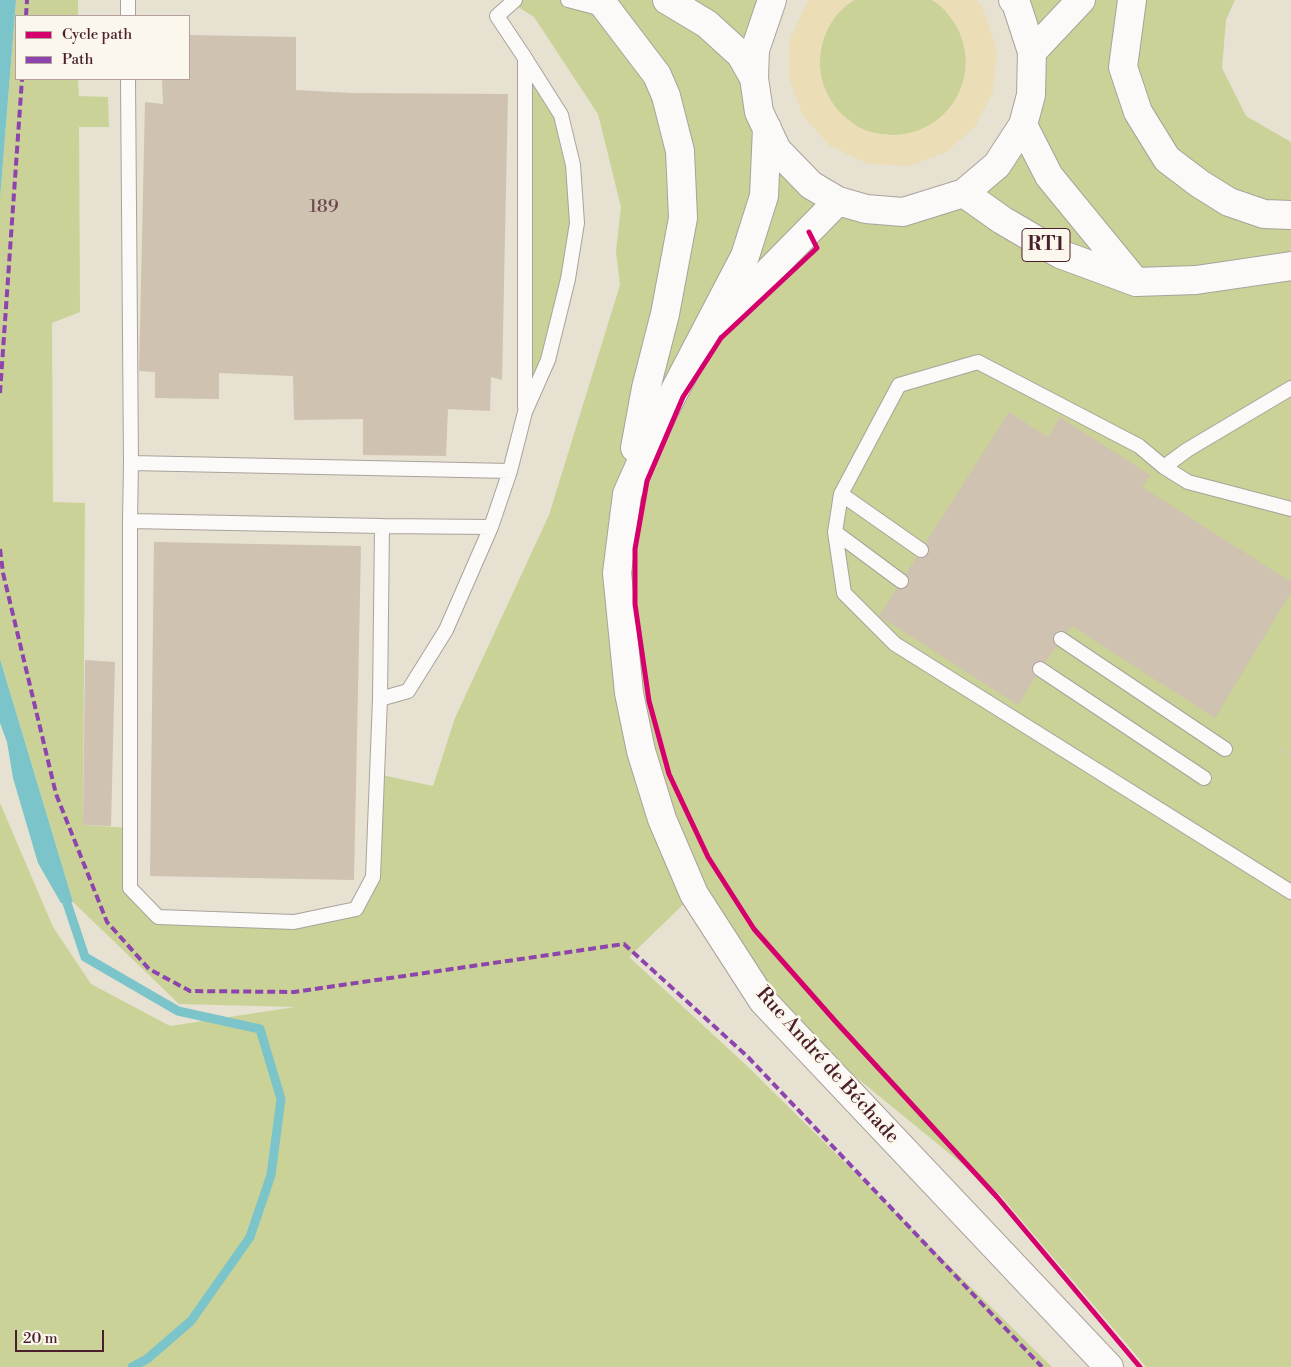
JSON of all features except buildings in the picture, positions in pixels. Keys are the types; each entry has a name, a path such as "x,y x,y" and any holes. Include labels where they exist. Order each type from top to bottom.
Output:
{"main road":[{"path":"667,0 707,24 741,55 754,78"},
{"path":"772,0 755,50 754,78 760,112 777,150 811,185 838,201 866,209 903,212 964,193 997,165 1023,125 1031,96 1032,52 1016,3 1013,0"},
{"path":"1032,52 1081,0"},
{"path":"1132,0 1123,67 1138,112 1167,159 1200,184 1229,202 1264,214 1291,215"},
{"path":"603,5 657,75 666,96 680,151 683,218 664,314 646,388 627,494"},
{"name":"RT1","path":"1023,125 1049,176 1136,282"},
{"name":"Rue André de Béchade","path":"767,128 764,196 745,256 664,411 627,494 617,573 630,693 641,751 662,819 694,894 763,1001 1109,1367"},
{"name":"RT1","path":"964,193 1002,220 1060,254 1136,282 1196,280 1291,266"},
{"path":"701,340 838,201"}],"lane":[{"path":"128,0 128,15"},
{"path":"380,699 408,691 446,630 491,527 510,470 525,412 548,360 568,279 577,223 573,165 561,115 497,16 515,0"},
{"path":"568,0 603,5"},
{"path":"525,58 525,412"},
{"path":"128,80 131,463 130,888 158,917 294,922 356,909 373,877 380,699 382,526"},
{"path":"1291,509 1188,482 1164,467 1139,446 978,362 899,385 841,494 835,532 844,593 895,644 1291,892"},
{"path":"1164,467 1187,450 1291,388"},
{"path":"131,463 510,470"},
{"path":"841,494 922,550"},
{"path":"130,521 491,527"},
{"path":"835,532 901,582"},
{"path":"1062,639 1225,749"},
{"path":"1040,669 1204,778"}],"path":[{"path":"1281,749 1291,754"}],"green space":[{"path":"16,0 78,0 78,15 15,15 15,80 78,80 79,96 108,97 109,127 79,127 80,312 52,323 53,502 85,503 83,825 130,828 130,888 158,917 294,922 356,909 373,877 377,774 433,786 455,718 549,515 620,285 616,251 621,207 598,114 534,17 507,0 772,0 755,50 777,150 866,209 964,193 1031,95 1013,0 1235,0 1226,20 1222,68 1246,116 1291,142 1291,1367 1146,1367 1000,1195 763,1001 694,894 629,957 745,1064 1052,1367 0,1367 0,803 53,927 91,984 170,1026 295,1007 179,1004 73,902 0,659 0,199"},
{"path":"854,0 932,0 954,22 965,49 966,67 962,84 955,100 944,114 930,125 914,132 895,135 871,132 858,127 846,118 831,101 822,80 820,56 822,46 833,19 846,5"},
{"path":"525,58 561,115 573,165 568,279 525,412"}],"sand":[{"path":"808,0 854,0 839,12 828,28 820,56 824,87 831,101 841,113 858,127 867,131 895,135 914,132 930,125 944,114 955,100 962,84 966,67 965,49 959,31 948,14 932,0 976,0 983,8 997,50 993,92 975,127 945,153 907,166 868,164 830,146 803,116 789,78 790,39"}],"water":[{"path":"0,0 16,0 0,199"},
{"path":"0,659 73,902 61,903 38,863 13,778 7,742 0,723"}],"waterway":[{"path":"63,891 85,957 178,1011 260,1029 281,1099 271,1175 250,1237 191,1321 147,1359 132,1367"}],"marked path":[{"path":"26,15 27,0"},
{"path":"0,393 22,80"},
{"path":"0,549 3,573 56,794 107,922 149,969 190,991 294,992 624,944 748,1057 1042,1367"}],"cycle path":[{"path":"809,232 817,248 721,338 683,397 647,481 635,549 635,604 649,701 669,774 708,857 754,929 836,1022 997,1197 1140,1367"}]}
